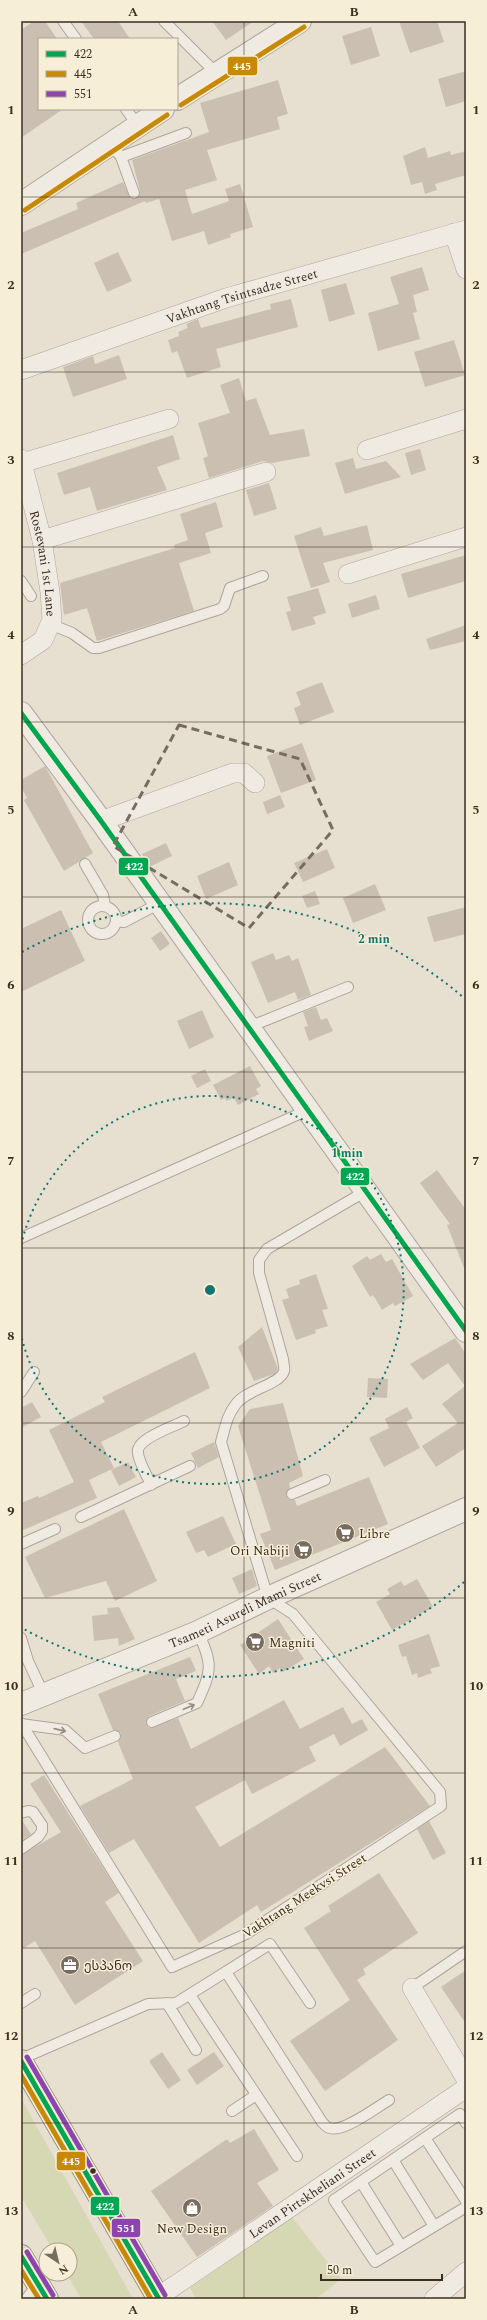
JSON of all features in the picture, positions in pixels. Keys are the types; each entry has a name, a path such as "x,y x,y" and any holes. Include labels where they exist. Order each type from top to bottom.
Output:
{"highway":[{"path":"21,2060 158,2298"},
{"path":"21,2256 37,2294"}],"street":[{"path":"178,98 292,23"},
{"path":"21,204 116,151 132,117 159,110"},
{"path":"460,232 466,269"},
{"name":"Vakhtang Tsintsadze Street","path":"21,370 226,298 460,232"},
{"path":"22,461 169,419"},
{"path":"367,450 466,420"},
{"name":"Rostevani 1st Lane","path":"21,655 43,640 52,620 50,592 42,540 22,461"},
{"path":"42,540 266,472"},
{"path":"348,574 466,537"},
{"path":"21,713 101,820 466,1331"},
{"path":"101,820 233,773 244,773 255,783"},
{"name":"Tsameti Asureli Mami Street","path":"21,1704 198,1632 268,1598 466,1509"},
{"path":"412,1988 466,2079"},
{"name":"Levan Pirtskheliani Street","path":"158,2298 466,2088"},
{"path":"434,2299 466,2272"}],"lane":[{"path":"63,21 75,38"},
{"path":"164,21 216,73"},
{"path":"134,193 116,151 186,133"},
{"path":"50,624 72,633 93,648 99,648 220,609 224,606 230,588 263,576"},
{"path":"21,581 32,596"},
{"path":"86,864 103,896 105,906"},
{"path":"116,921 124,922 160,903"},
{"path":"105,906 113,910 116,921 114,927 107,933 97,933 90,927 88,922 90,913 96,907 105,906"},
{"path":"249,1027 348,987"},
{"path":"21,1238 308,1110"},
{"path":"268,1598 247,1513 222,1442 228,1418 236,1403 247,1393 279,1380 284,1371 283,1359 259,1274 260,1260 267,1249 366,1191"},
{"path":"21,1392 34,1372"},
{"path":"151,1485 138,1454 138,1447 143,1441 184,1421"},
{"path":"81,1517 190,1466"},
{"path":"292,1494 325,1480"},
{"path":"21,1544 55,1529"},
{"name":"Vakhtang Meekvsi Street","path":"21,1723 172,1967 246,1934 441,1806 440,1792 294,1614 268,1598"},
{"path":"152,1722 197,1703 209,1677 209,1657 198,1632"},
{"path":"21,1638 28,1661 44,1695"},
{"path":"21,1723 65,1730 85,1748 115,1736"},
{"path":"21,1813 28,1811 33,1812 42,1825 42,1831 38,1837 21,1849"},
{"path":"21,2060 148,2004 176,2003 270,1944 310,2003"},
{"path":"412,1988 466,1951"},
{"path":"226,1972 322,2122 329,2128 338,2129 389,2100"},
{"path":"21,2003 35,1994"},
{"path":"190,1995 297,2156"},
{"path":"167,2003 196,2050"},
{"path":"232,2111 256,2095"},
{"path":"466,2123 460,2114 334,2200 375,2262 466,2207"},
{"path":"425,2138 466,2200"},
{"path":"393,2160 434,2226"},
{"path":"362,2182 401,2246"}],"highlighted area":[{"path":"179,725 300,759 333,830 249,928 113,846"}],"green space":[{"path":"21,2098 133,2299 81,2299 71,2282 78,2282 78,2242 48,2242 21,2196"},
{"path":"292,2217 341,2279 316,2299 196,2299 190,2288"}],"building":[{"path":"34,21 45,21 56,38 38,38 38,110 62,110 21,138 21,30"},
{"path":"81,21 118,21 129,38 93,38"},
{"path":"212,21 254,21 226,40"},
{"path":"399,21 437,21 444,42 410,53"},
{"path":"371,27 380,56 351,65 342,36"},
{"path":"466,71 466,101 446,107 438,79"},
{"path":"278,80 288,114 277,117 280,129 207,150 217,180 185,190 192,214 229,201 225,189 240,184 253,227 230,234 231,237 208,245 204,231 172,241 159,199 146,203 145,201 21,254 21,233 78,209 76,203 123,182 130,198 133,199 139,197 140,191 132,160 209,132 200,103"},
{"path":"425,147 428,158 450,151 451,155 466,151 466,175 435,184 437,190 425,194 422,182 411,185 403,156"},
{"path":"118,252 132,281 107,292 94,263"},
{"path":"422,267 429,290 413,295 417,312 413,313 420,339 378,351 368,313 399,304 390,277"},
{"path":"346,283 355,314 329,322 321,290"},
{"path":"291,299 298,327 216,349 221,367 187,378 177,351 172,353 168,340 179,336 178,332 188,328 186,324 198,319 201,328 271,309 270,304"},
{"path":"454,340 465,375 425,387 414,352"},
{"path":"119,355 127,379 73,397 63,367 93,356 95,364"},
{"path":"239,378 246,401 256,398 270,435 304,429 310,456 272,463 263,461 209,478 203,458 208,456 198,423 230,413 220,385"},
{"path":"173,435 180,459 157,467 167,490 97,511 90,487 64,495 57,473"},
{"path":"420,449 426,470 411,475 405,453"},
{"path":"353,458 356,469 386,461 401,477 345,494 335,463"},
{"path":"269,483 277,509 254,516 246,490"},
{"path":"216,502 223,527 205,533 211,553 179,563 194,611 97,641 87,608 64,615 60,583 175,548 174,545 188,540 180,514"},
{"path":"367,525 373,550 323,563 330,582 311,588 294,536 321,527 324,536"},
{"path":"466,555 466,581 408,598 401,574"},
{"path":"318,588 326,613 313,617 316,624 292,631 286,612 291,611 287,597"},
{"path":"376,595 380,609 352,618 348,604"},
{"path":"466,625 466,641 430,650 426,639"},
{"path":"322,682 334,712 300,725 294,708 301,705 296,692"},
{"path":"302,743 316,780 281,793 267,756"},
{"path":"45,766 93,853 64,871 24,800 27,798 21,787 21,780"},
{"path":"280,795 285,807 267,814 263,802"},
{"path":"166,843 172,856 149,867 142,854"},
{"path":"327,849 335,868 303,882 294,863"},
{"path":"229,862 238,885 206,899 197,876"},
{"path":"375,884 386,910 353,923 343,898"},
{"path":"315,891 320,904 307,908 302,896"},
{"path":"466,907 466,934 434,942 427,917"},
{"path":"61,910 85,961 21,992 21,929"},
{"path":"161,931 170,944 160,951 151,938"},
{"path":"273,953 276,960 289,955 292,961 298,958 311,995 298,1000 295,992 268,1003 251,962"},
{"path":"316,1007 321,1020 327,1018 333,1031 309,1041 304,1027 308,1026 303,1012"},
{"path":"202,1010 214,1037 189,1049 177,1021"},
{"path":"250,1066 261,1086 256,1089 259,1094 238,1105 234,1098 226,1101 225,1098 221,1100 213,1085"},
{"path":"205,1069 211,1081 197,1088 191,1076"},
{"path":"437,1170 466,1210 466,1273 447,1225 450,1224 420,1183"},
{"path":"381,1254 386,1262 392,1259 413,1296 395,1306 393,1303 382,1310 373,1295 370,1297 352,1266 367,1256 370,1260"},
{"path":"316,1274 328,1309 322,1310 328,1326 315,1330 316,1333 296,1340 282,1300 289,1298 286,1289 300,1284 299,1280"},
{"path":"262,1327 278,1369 274,1374 254,1381 238,1347"},
{"path":"455,1338 466,1354 466,1448 436,1467 422,1446 458,1423 442,1404 465,1386 448,1363 423,1380 410,1364"},
{"path":"195,1352 210,1388 101,1442 114,1468 89,1480 97,1498 21,1531 21,1503 38,1496 39,1498 74,1482 49,1430 105,1402 102,1397"},
{"path":"368,1378 388,1379 387,1398 367,1397"},
{"path":"32,1402 41,1417 21,1428 21,1408"},
{"path":"283,1403 303,1476 289,1483 290,1488 286,1494 288,1499 295,1500 297,1506 369,1477 388,1524 275,1570 260,1534 271,1530 238,1426 250,1409"},
{"path":"407,1407 413,1418 406,1422 420,1448 384,1467 369,1438 389,1428 385,1419"},
{"path":"214,1442 219,1457 198,1468 191,1453"},
{"path":"128,1462 136,1477 119,1486 111,1470"},
{"path":"124,1509 157,1581 115,1601 106,1581 45,1598 25,1557"},
{"path":"223,1516 236,1544 208,1557 204,1550 196,1553 186,1532"},
{"path":"252,1569 257,1586 239,1594 232,1578"},
{"path":"417,1579 433,1607 392,1630 376,1602 390,1594 387,1589 401,1581 404,1586"},
{"path":"119,1607 135,1639 119,1646 118,1638 94,1641 92,1616 108,1614 107,1608"},
{"path":"278,1619 304,1659 283,1672 280,1668 273,1673 269,1666 259,1674 240,1645"},
{"path":"429,1634 440,1666 430,1669 432,1673 418,1678 417,1673 412,1675 406,1656 402,1657 398,1645"},
{"path":"190,1657 196,1671 176,1679 185,1701 149,1716 146,1722 148,1727 152,1728 178,1718 191,1749 284,1700 300,1729 343,1707 352,1724 362,1719 368,1730 340,1746 334,1734 309,1747 316,1761 252,1794 245,1780 195,1807 220,1847 385,1747 430,1806 261,1912 257,1905 199,1943 134,1839 109,1853 80,1806 133,1779 118,1742 121,1737 121,1733 113,1730 98,1694"},
{"path":"44,1775 119,1893 105,1902 143,1961 75,2005 35,1941 21,1950 21,1855 61,1832 30,1784"},
{"path":"21,1819 31,1834 21,1841"},
{"path":"429,1821 446,1853 433,1860 417,1829"},
{"path":"379,1873 418,1933 363,1969 366,1974 357,1980 398,2040 325,2091 290,2041 350,2000 304,1928 331,1911 328,1906"},
{"path":"466,1970 466,2024 441,1987"},
{"path":"162,2052 181,2080 168,2089 149,2061"},
{"path":"214,2052 224,2066 197,2085 187,2070"},
{"path":"254,2129 279,2170 257,2183 273,2206 197,2257 151,2191 227,2139 230,2143"}],"transit line":[{"name":"445","path":"181,105 304,27"},
{"name":"445","path":"25,210 167,115"},
{"name":"422","path":"21,713 101,821 466,1331"},
{"name":"551","path":"27,2057 165,2295"},
{"name":"422","path":"21,2061 159,2299"},
{"name":"445","path":"21,2075 151,2299"},
{"name":"551","path":"27,2252 53,2295"},
{"name":"422","path":"21,2256 47,2299"},
{"name":"445","path":"21,2270 39,2299"}],"place":[{"name":"Libre","path":"345,1533"},
{"name":"Ori Nabiji","path":"303,1550"},
{"name":"Magniti","path":"255,1642"},
{"name":"ესპანო","path":"70,1965"},
{"name":"New Design","path":"192,2208"}]}
